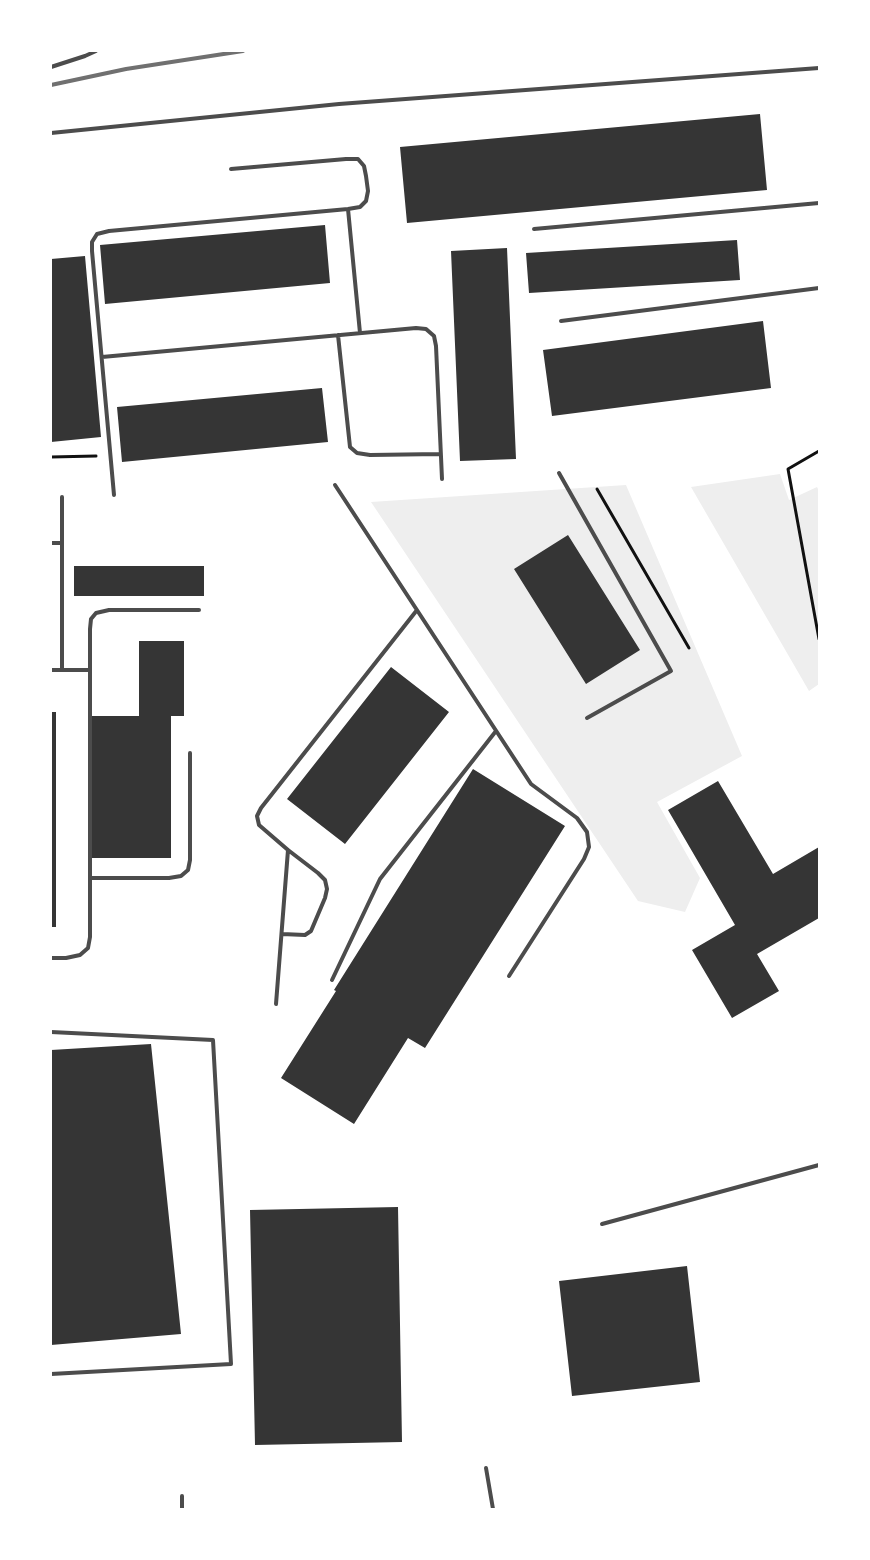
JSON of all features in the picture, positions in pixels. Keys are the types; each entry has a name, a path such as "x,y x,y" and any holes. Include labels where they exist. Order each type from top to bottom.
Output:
{"lane":[{"path":"51,67 96,51"},
{"path":"51,133 339,104 819,68"},
{"path":"114,495 92,251 92,242 98,234 109,231 348,209 360,206 366,201 368,191 364,166 358,159 231,170"},
{"path":"534,229 819,203"},
{"path":"348,209 360,333"},
{"path":"561,321 819,288"},
{"path":"102,357 416,328 426,329 434,336 436,346 442,479"},
{"path":"338,336 350,447 357,453 370,455 440,454"},
{"path":"558,473 671,671 587,718"},
{"path":"335,485 531,784 577,818 587,832 589,847 584,860 509,976"},
{"path":"62,497 62,670"},
{"path":"51,542 62,542"},
{"path":"51,958 66,958 80,955 88,948 90,937 91,619 96,613 109,610 200,610"},
{"path":"282,934 305,934 311,932 327,889 325,880 318,873 259,825 257,816 261,808 417,610"},
{"path":"51,670 90,670"},
{"path":"332,980 380,879 496,731"},
{"path":"90,878 168,878 181,876 188,870 190,860 190,753"},
{"path":"276,1004 288,850"},
{"path":"51,1032 213,1040 231,1364 51,1374"},
{"path":"602,1224 819,1165"},
{"path":"486,1468 493,1509"},
{"path":"182,1496 182,1509"}],"path":[{"path":"819,451 788,469 819,639"},
{"path":"51,456 111,456"},
{"path":"597,489 689,648"}],"shaded area":[{"path":"780,474 789,500 817,487 819,491 819,684 809,691 691,487"},
{"path":"626,485 742,756 657,802 700,878 685,912 638,901 371,502"}],"building":[{"path":"760,114 767,190 407,223 400,147"},
{"path":"325,225 330,283 105,304 100,245"},
{"path":"737,240 740,280 529,293 526,253"},
{"path":"507,248 516,459 460,461 451,251"},
{"path":"85,256 101,437 51,442 51,259"},
{"path":"763,321 771,388 552,416 543,350"},
{"path":"322,388 328,442 122,462 117,407"},
{"path":"568,535 640,650 586,684 514,569"},
{"path":"74,566 204,566 204,596 74,596"},
{"path":"139,641 184,641 184,716 171,716 171,858 92,858 92,716 139,716"},
{"path":"391,667 449,712 345,844 287,799"},
{"path":"51,712 56,712 56,927 51,927"},
{"path":"473,769 565,826 425,1048 408,1038 354,1124 281,1078"},
{"path":"718,781 773,874 819,847 819,918 757,954 779,991 732,1018 692,950 735,925 668,810"},
{"path":"151,1044 181,1334 51,1345 51,1050"},
{"path":"398,1207 402,1442 255,1445 250,1210"},
{"path":"687,1266 700,1382 572,1396 559,1281"}],"railway":[{"path":"51,85 126,69 243,51"}]}
